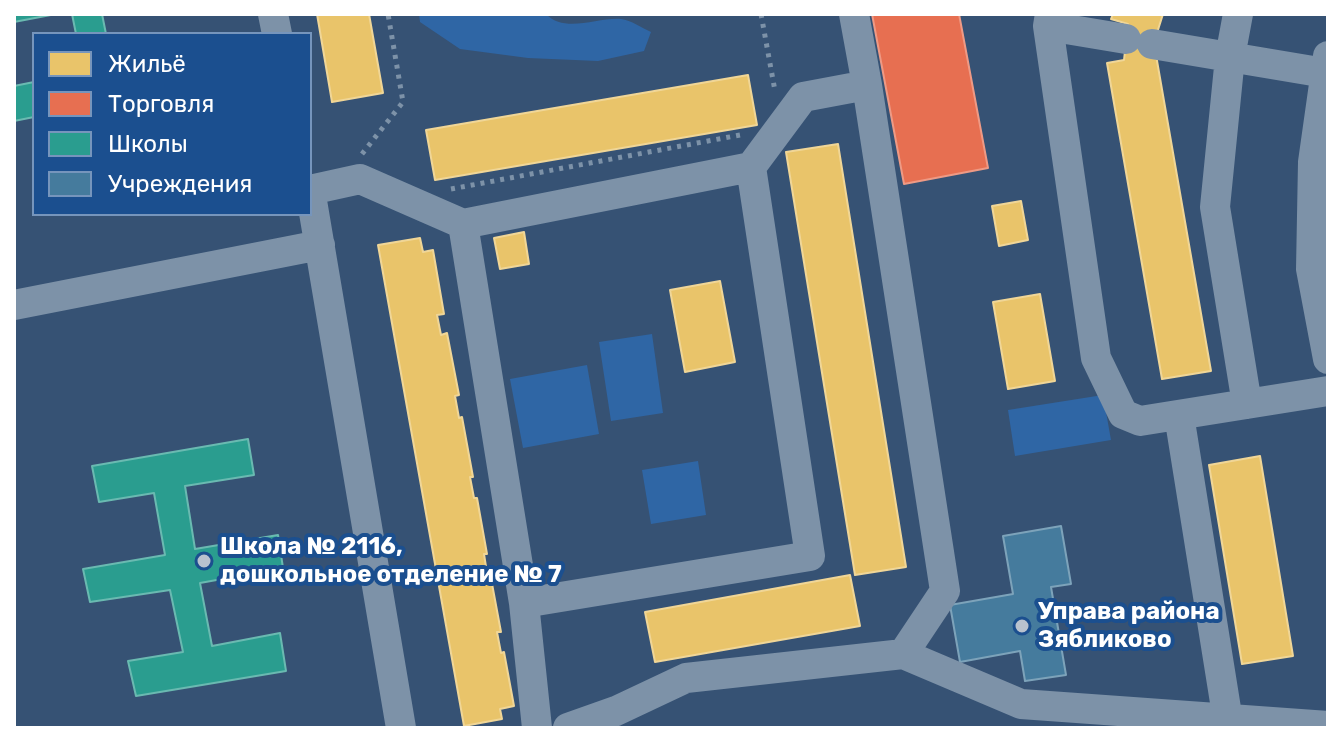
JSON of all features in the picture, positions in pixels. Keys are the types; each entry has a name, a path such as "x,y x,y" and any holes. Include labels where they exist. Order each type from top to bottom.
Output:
{"street":[{"path":"854,14 945,591 903,654"},
{"path":"1238,14 1230,57 1215,207 1247,404"},
{"path":"1328,359 1311,269 1313,162 1326,64 1230,57 1139,42 1049,20 1096,358 1123,414 1140,421 1328,391"},
{"path":"401,728 320,245 319,188 360,179 463,224 751,167 803,97 867,85"},
{"path":"524,603 810,556 751,167"},
{"path":"463,224 524,603 537,728"},
{"path":"14,305 320,245"},
{"path":"1179,415 1228,721"},
{"path":"568,728 616,711 686,678 903,654 1021,704 1328,726"}],"path":[{"path":"319,188 403,102 388,14"},
{"path":"448,189 781,127 761,14"}],"shaded area":[{"path":"419,14 546,14 554,20 572,24 621,19 651,32 644,51 598,61 528,58 460,49 420,22"},
{"path":"652,334 663,413 611,421 599,342"},
{"path":"587,365 599,434 523,448 510,379"},
{"path":"1103,395 1111,440 1015,456 1008,410"},
{"path":"698,461 706,515 651,524 642,470"}],"building: Жильё":[{"path":"317,14 369,14 383,93 332,102"},
{"path":"1113,14 1163,14 1157,33 1156,55 1211,371 1162,379 1107,63 1124,60 1128,24 1111,19"},
{"path":"748,75 757,125 435,180 426,130"},
{"path":"838,144 906,567 855,575 786,152"},
{"path":"1021,201 1028,240 999,246 992,206"},
{"path":"524,232 529,264 500,269 494,238"},
{"path":"420,238 423,252 433,250 444,314 437,315 441,335 447,333 459,395 455,396 459,418 462,417 473,477 470,477 487,554 484,554 487,573 490,573 501,632 497,632 514,706 500,709 502,719 464,726 378,245"},
{"path":"720,281 735,362 685,372 670,290"},
{"path":"1040,294 1055,381 1008,389 993,302"},
{"path":"1260,456 1293,656 1242,664 1209,465"},
{"path":"850,575 860,626 655,662 645,612"}],"building: Торговля":[{"path":"872,14 959,14 988,168 904,184"}],"building: Школы":[{"path":"14,14 56,14 14,22"},
{"path":"72,14 102,14 106,32 76,32"},
{"path":"32,82 32,117 14,121 14,86"},
{"name":"Школа № 2116, дошкольное отделение № 7","path":"248,439 254,475 185,486 195,549 278,535 283,568 200,583 212,646 280,633 286,671 136,696 128,661 183,652 170,590 90,602 83,569 165,555 154,493 99,502 92,466"}],"building: Учреждения":[{"path":"1061,526 1071,584 1051,587 1066,675 1025,681 1020,651 960,662 950,605 1013,594 1003,536"}],"place":[{"name":"Школа № 2116, дошкольное отделение № 7","path":"204,561"},
{"name":"Управа района Зябликово","path":"1022,626"}]}
